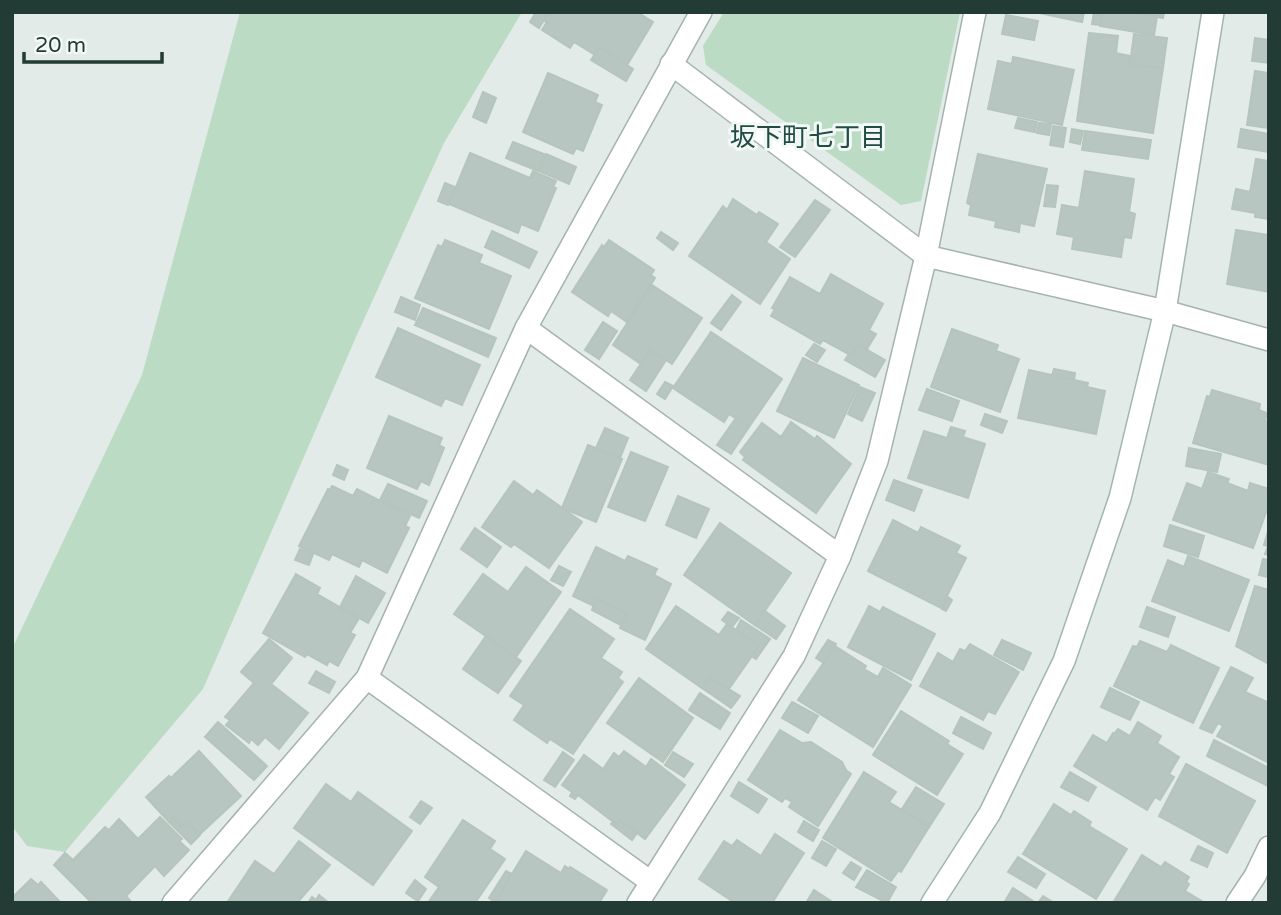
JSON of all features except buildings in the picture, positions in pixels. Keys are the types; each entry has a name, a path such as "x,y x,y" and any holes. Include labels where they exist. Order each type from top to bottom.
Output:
{"street":[{"path":"173,903 367,678 526,328 701,12"},
{"path":"638,903 794,656 840,556 877,461 926,256 975,12"},
{"path":"932,903 990,813 1064,661 1120,498 1165,311 1213,12"},
{"path":"671,64 926,256 1165,311 1269,340"},
{"path":"526,328 840,556"},
{"path":"367,678 652,882"},
{"path":"1237,903 1255,876 1269,847"}],"green space":[{"path":"240,12 522,12 444,143 356,337 203,689 65,852 27,846 12,826 12,649 142,375"},
{"path":"724,12 960,12 921,201 901,205 706,65 703,46"}],"district":[{"name":"坂下町七丁目","path":"808,137"}]}
